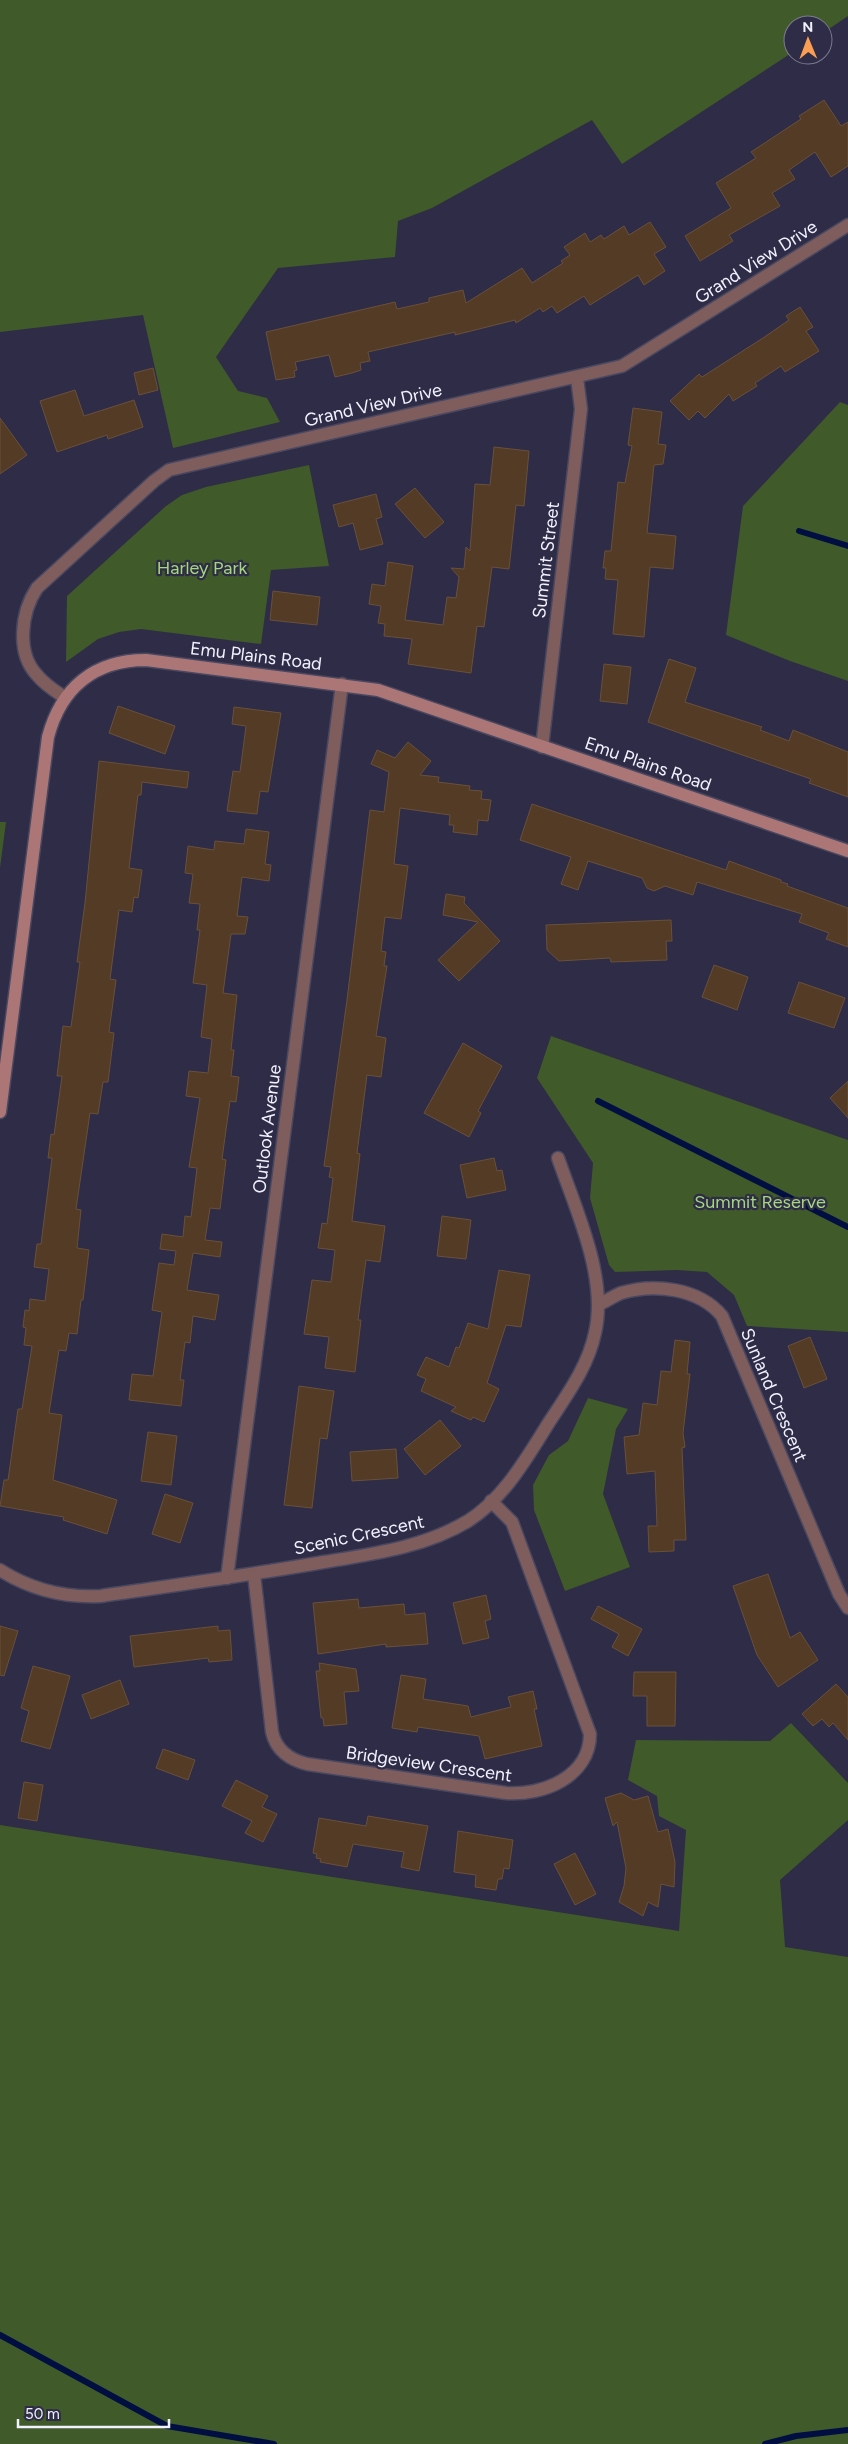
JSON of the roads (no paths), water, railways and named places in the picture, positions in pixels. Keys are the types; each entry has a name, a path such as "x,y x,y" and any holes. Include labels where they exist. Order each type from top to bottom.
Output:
{"street":[{"name":"Grand View Drive","path":"64,697 36,675 30,664 24,641 27,605 37,588 154,481 169,470 186,464 577,378 622,366 848,224"},
{"name":"Summit Street","path":"542,747 582,409 577,378"},
{"name":"Emu Plains Road","path":"0,1112 48,737 64,697 94,672 109,665 135,660 342,684 378,690 848,851"},
{"name":"Outlook Avenue","path":"227,1578 342,684"},
{"name":"Scenic Crescent","path":"0,1570 14,1579 39,1588 84,1597 254,1574 372,1554 427,1540 469,1520 491,1501 521,1467 578,1377 595,1335 600,1304 586,1238 558,1158"},
{"name":"Sunland Crescent","path":"600,1304 619,1294 664,1289 695,1296 715,1308 722,1316 839,1594 848,1608"},
{"name":"Bridgeview Crescent","path":"254,1574 272,1732 276,1744 285,1754 306,1764 497,1792 519,1794 540,1791 561,1781 577,1768 587,1750 590,1734 512,1522 491,1501"}],"waterway":[{"path":"799,531 848,546"},
{"path":"598,1101 848,1227"},
{"path":"0,2335 167,2426 274,2444"},
{"path":"765,2444 796,2436 848,2430"}],"park label":[{"name":"Harley Park","path":"202,568"},
{"name":"Summit Reserve","path":"760,1202"}]}
